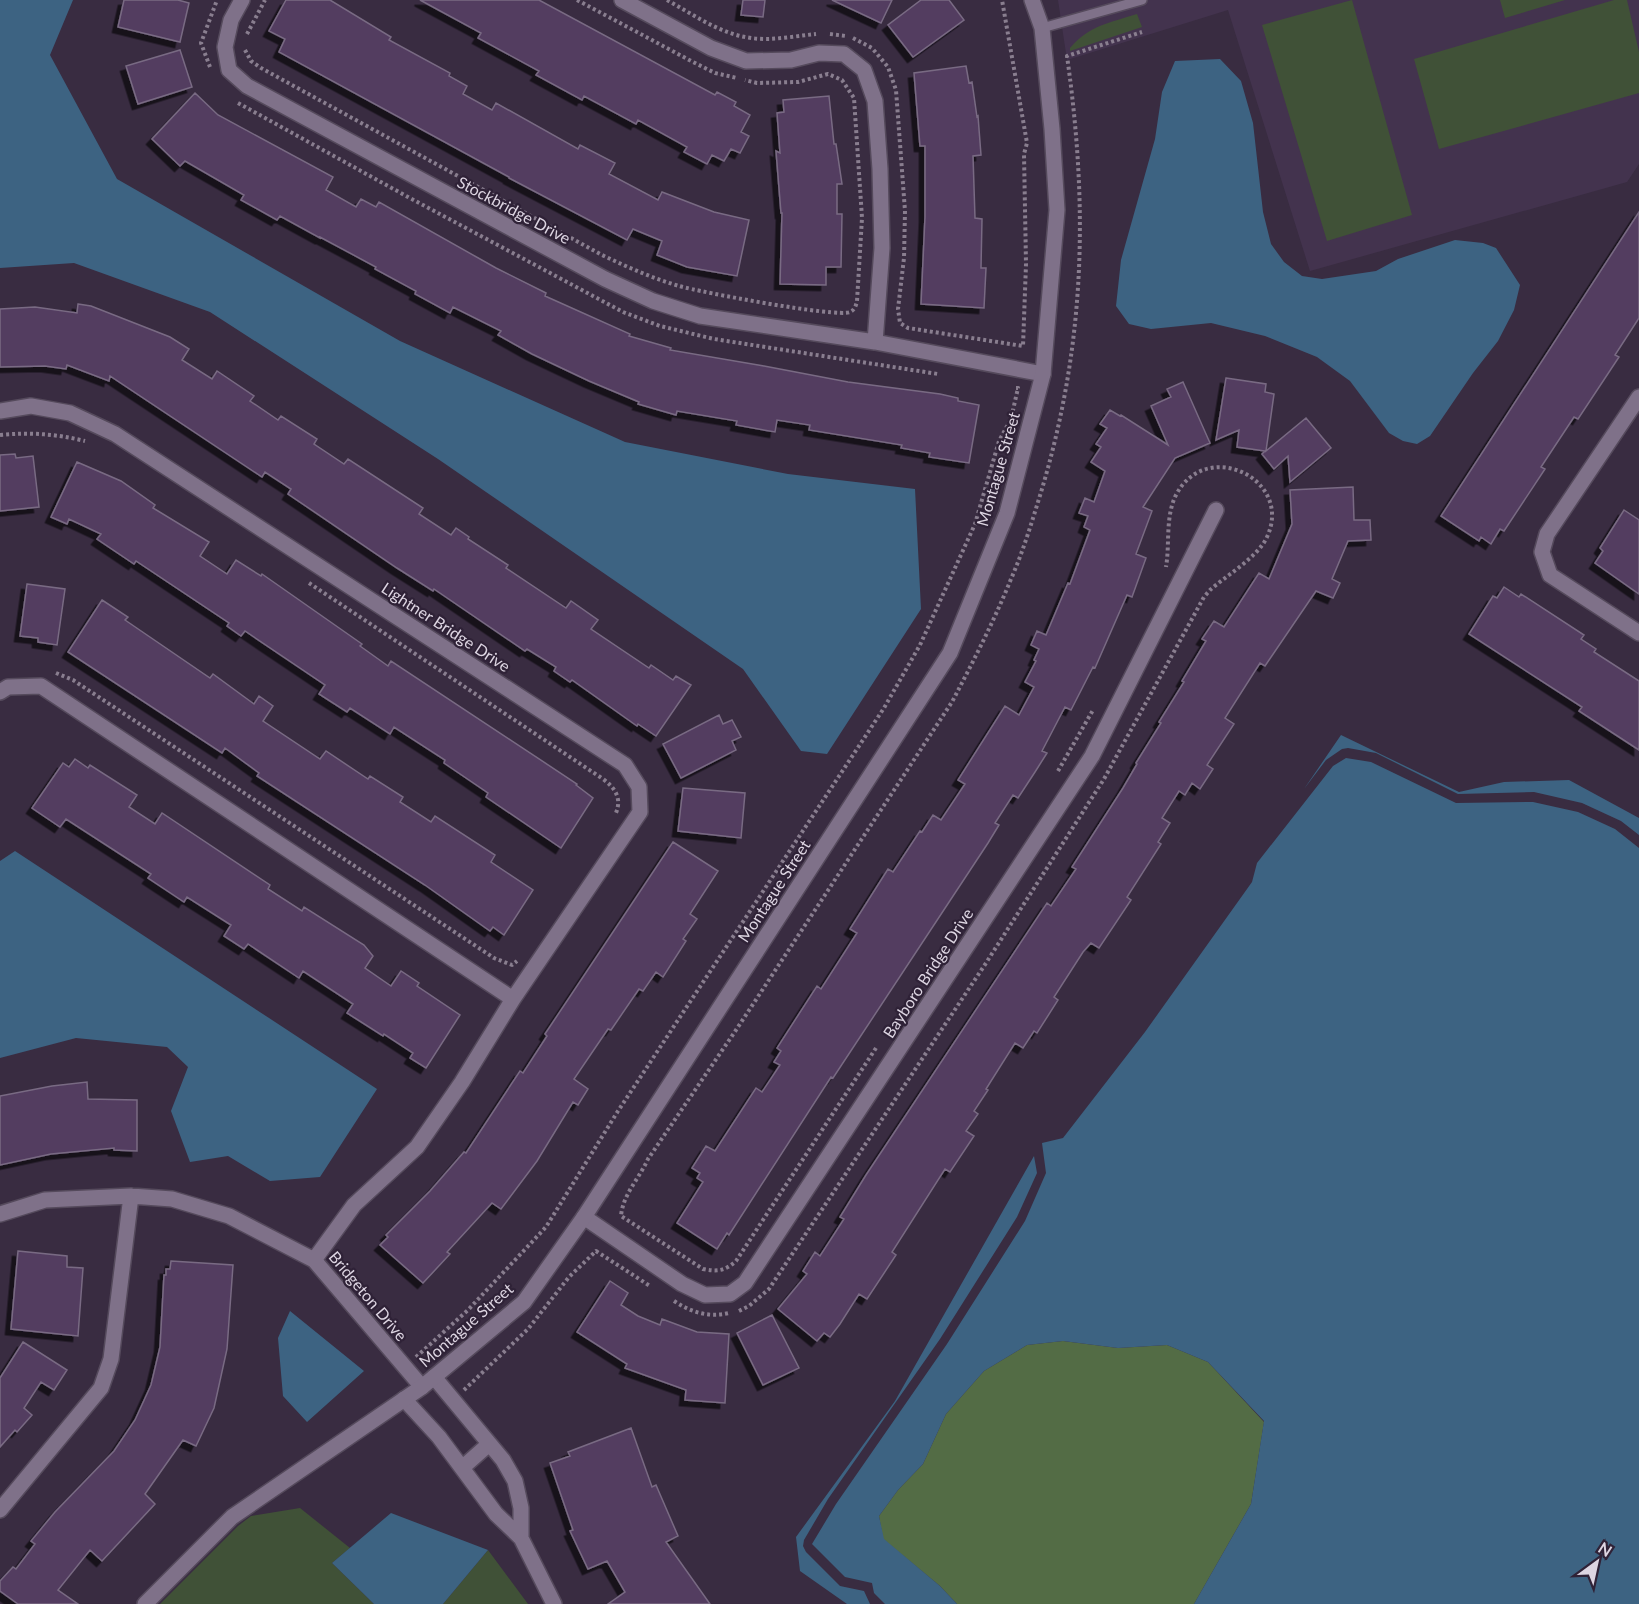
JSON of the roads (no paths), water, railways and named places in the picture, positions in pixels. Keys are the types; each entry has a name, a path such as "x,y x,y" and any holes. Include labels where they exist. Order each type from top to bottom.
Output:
{"street":[{"name":"Stockbridge Drive","path":"242,0 231,20 225,46 229,70 247,86 605,279 653,301 700,316 875,342 1043,374"},
{"path":"622,0 711,48 746,61 791,60 819,53 844,54 864,70 875,100 880,169 882,248 875,342"},
{"name":"Montague Street","path":"145,1604 232,1517 428,1382 524,1302 584,1217 950,652 1007,513 1043,374 1057,210 1042,28 1032,0"},
{"path":"1639,397 1547,534 1542,552 1550,575 1639,633"},
{"name":"Lightner Bridge Drive","path":"0,411 31,406 70,413 115,434 625,765 639,787 640,812 513,999 462,1082 417,1147 354,1205 314,1260"},
{"name":"Bayboro Bridge Drive","path":"584,1217 682,1284 705,1295 730,1294 745,1283 1092,756 1216,510"},
{"path":"0,692 8,687 41,686 513,999"},
{"path":"0,1510 101,1388 111,1359 131,1196"},
{"name":"Bridgeton Drive","path":"0,1214 45,1200 131,1196 172,1199 229,1216 314,1260 503,1460 515,1481 521,1508 522,1538"},
{"name":"Bridgeton Drive","path":"404,1399 439,1437 496,1514 522,1538 554,1604"},
{"path":"462,1468 489,1444"}],"lane":[{"path":"1042,28 1142,0"}],"water":[{"path":"0,0 73,0 50,55 117,179 400,341 625,442 788,474 915,489 921,609 827,754 801,751 743,669 438,459 210,312 74,263 0,268"},
{"path":"1220,59 1241,81 1253,123 1263,212 1271,244 1284,262 1302,276 1322,279 1376,271 1398,259 1455,240 1483,243 1496,248 1520,285 1514,310 1498,341 1430,436 1417,444 1403,441 1389,433 1350,381 1317,357 1265,336 1211,323 1151,329 1129,324 1116,306 1121,260 1155,139 1162,92 1175,61"},
{"path":"1341,735 1459,792 1504,782 1569,780 1639,818 1639,835 1621,821 1582,803 1534,792 1458,794 1376,753 1348,748 1342,749 1326,760 1304,789"},
{"path":"1346,758 1371,762 1456,803 1533,802 1578,812 1615,829 1639,848 1639,1604 1194,1604 1251,1504 1264,1421 1208,1362 1167,1345 1118,1348 1063,1341 1027,1345 984,1371 946,1414 923,1464 898,1490 879,1516 884,1539 940,1586 957,1604 885,1604 874,1593 872,1583 845,1577 812,1544 836,1504 947,1344 1025,1221 1046,1173 1042,1143 1063,1138 1145,1032 1252,882 1257,863 1333,766"},
{"path":"15,851 377,1089 320,1177 270,1181 228,1156 190,1162 171,1111 188,1067 167,1047 76,1038 0,1058 0,861"},
{"path":"1034,1156 1037,1173 1017,1217 940,1339 828,1499 804,1540 803,1546 806,1552 840,1586 864,1591 870,1604 847,1604 800,1571 796,1537 895,1401"},
{"path":"290,1311 364,1371 307,1422 283,1396 278,1338"},
{"path":"391,1513 488,1550 443,1604 374,1604 332,1563"}]}
